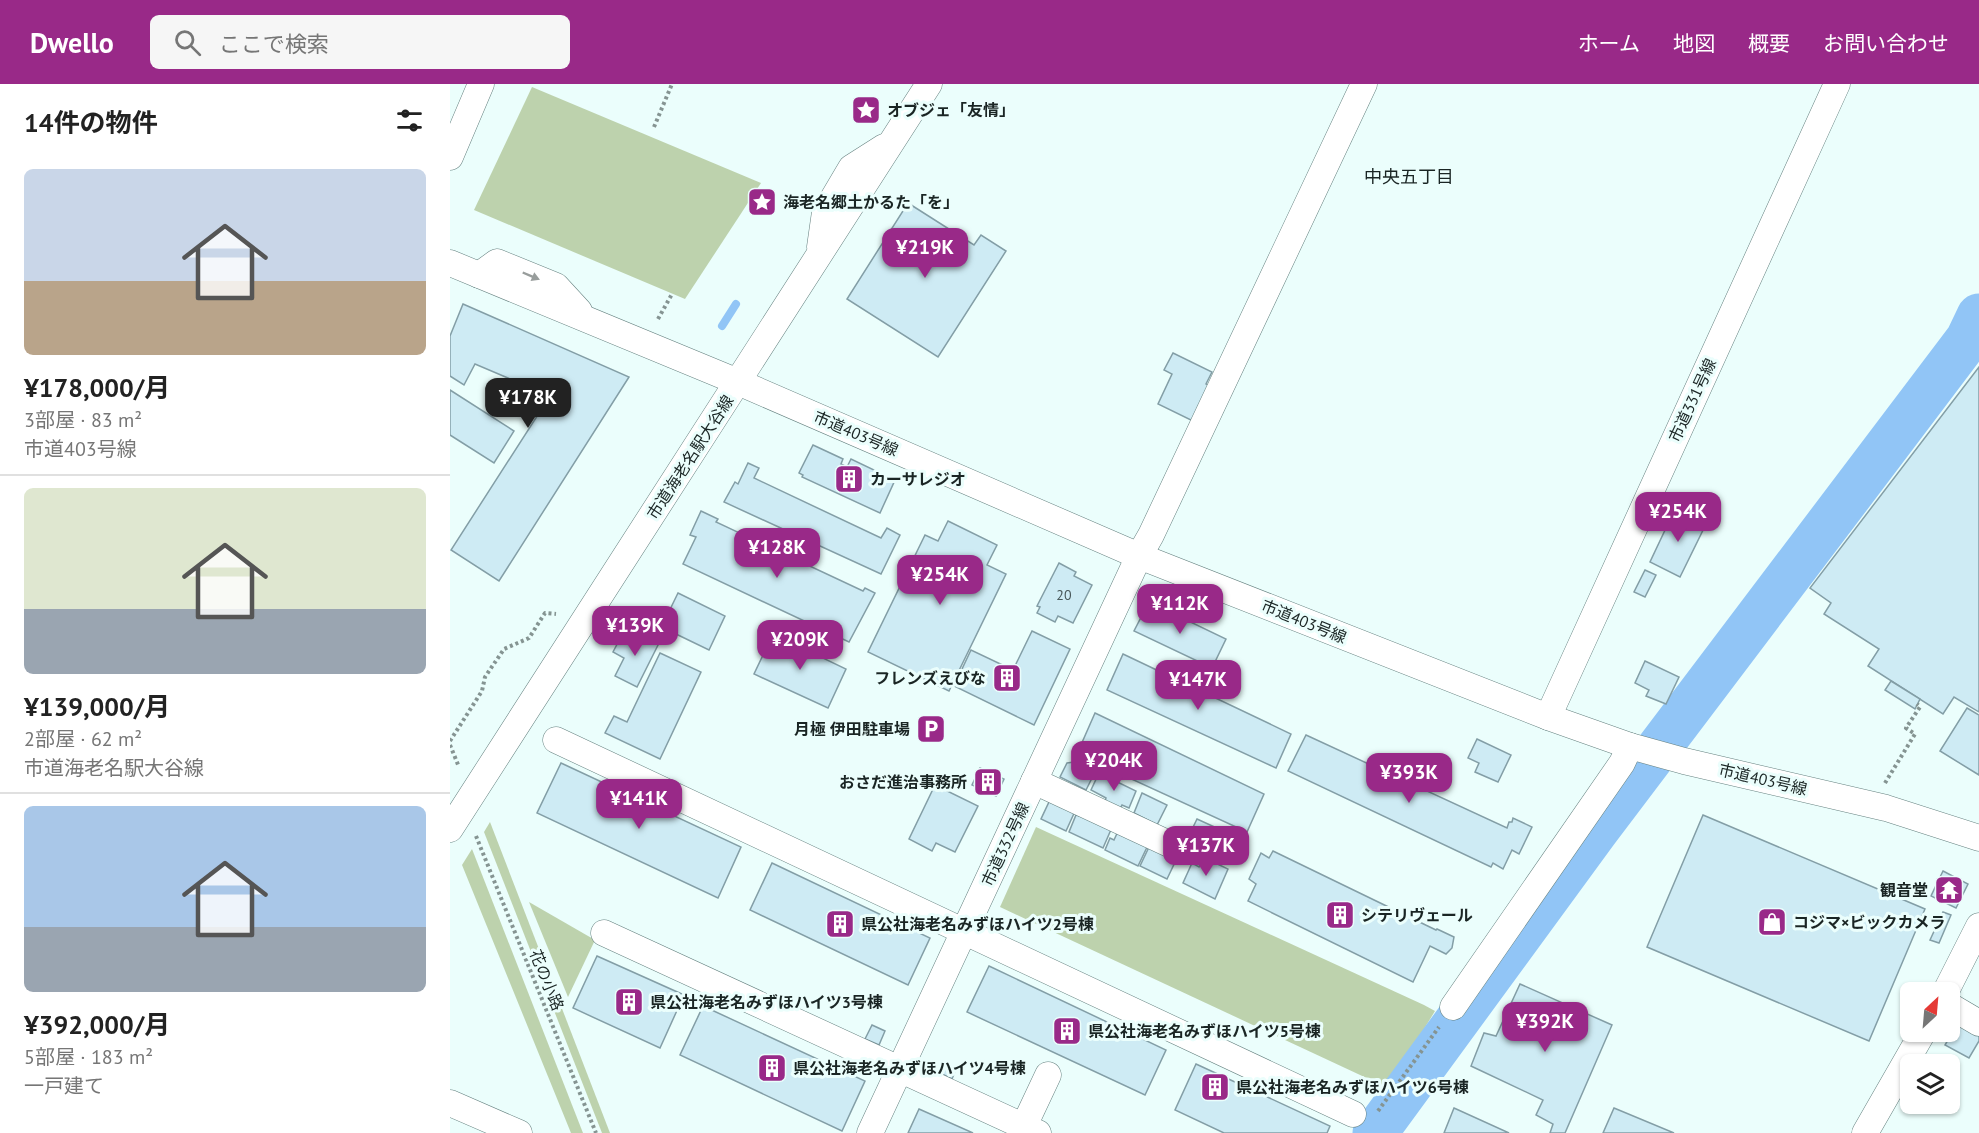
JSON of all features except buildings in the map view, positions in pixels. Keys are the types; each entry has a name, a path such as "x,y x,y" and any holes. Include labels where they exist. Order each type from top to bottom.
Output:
{"street":[{"path":"450,157 481,84"},
{"name":"市道海老名駅大谷線","path":"450,829 929,84"},
{"name":"市道332号線","path":"870,1133 1139,556 1364,84"},
{"name":"市道331号線","path":"1548,717 1837,84"},
{"name":"市道403号線","path":"450,263 738,382 1139,556 1548,717 1684,761 1886,808 1979,838"},
{"path":"556,740 964,932 1363,1115"},
{"path":"1453,1007 1622,763 1636,747"},
{"path":"1034,782 1180,849"},
{"path":"1951,982 1979,926"},
{"path":"604,933 1031,1130 1048,1076"},
{"path":"1960,1012 1979,1023"},
{"path":"1864,1133 1917,1042"},
{"path":"450,1103 517,1132"}],"path":[{"path":"654,127 672,84"},
{"path":"658,319 672,294"},
{"path":"459,768 450,743 482,692 485,677 504,649 529,638 544,613 556,614"},
{"path":"1884,783 1915,734 1906,728 1920,706 1917,705"},
{"name":"花の小路","path":"475,836 596,1133"},
{"path":"1363,1115 1453,1007"}],"green space":[{"path":"532,87 761,183 685,299 474,210"},
{"path":"490,822 610,1133 602,1133 484,832"},
{"path":"1036,827 1435,1011 1388,1088 1000,907"},
{"path":"472,849 583,1133 571,1133 462,865"},
{"path":"529,902 595,940 568,997"}],"waterway":[{"path":"722,326 736,304"},
{"path":"1375,1133 1596,831 1968,339 1979,316"}],"place":[{"name":"オブジェ「友情」","path":"866,110"},
{"name":"海老名郷土かるた「を」","path":"762,202"},
{"name":"カーサレジオ","path":"849,479"},
{"name":"フレンズえびな","path":"1007,678"},
{"name":"月極 伊田駐車場","path":"931,729"},
{"name":"おさだ進治事務所","path":"988,782"},
{"name":"観音堂","path":"1949,890"},
{"name":"シテリヴェール","path":"1340,915"},
{"name":"コジマ×ビックカメラ","path":"1772,922"},
{"name":"県公社海老名みずほハイツ2号棟","path":"840,924"},
{"name":"県公社海老名みずほハイツ3号棟","path":"629,1002"},
{"name":"県公社海老名みずほハイツ5号棟","path":"1067,1031"},
{"name":"県公社海老名みずほハイツ4号棟","path":"772,1068"},
{"name":"県公社海老名みずほハイツ6号棟","path":"1215,1087"}],"district":[{"name":"中央五丁目","path":"1409,177"}]}
